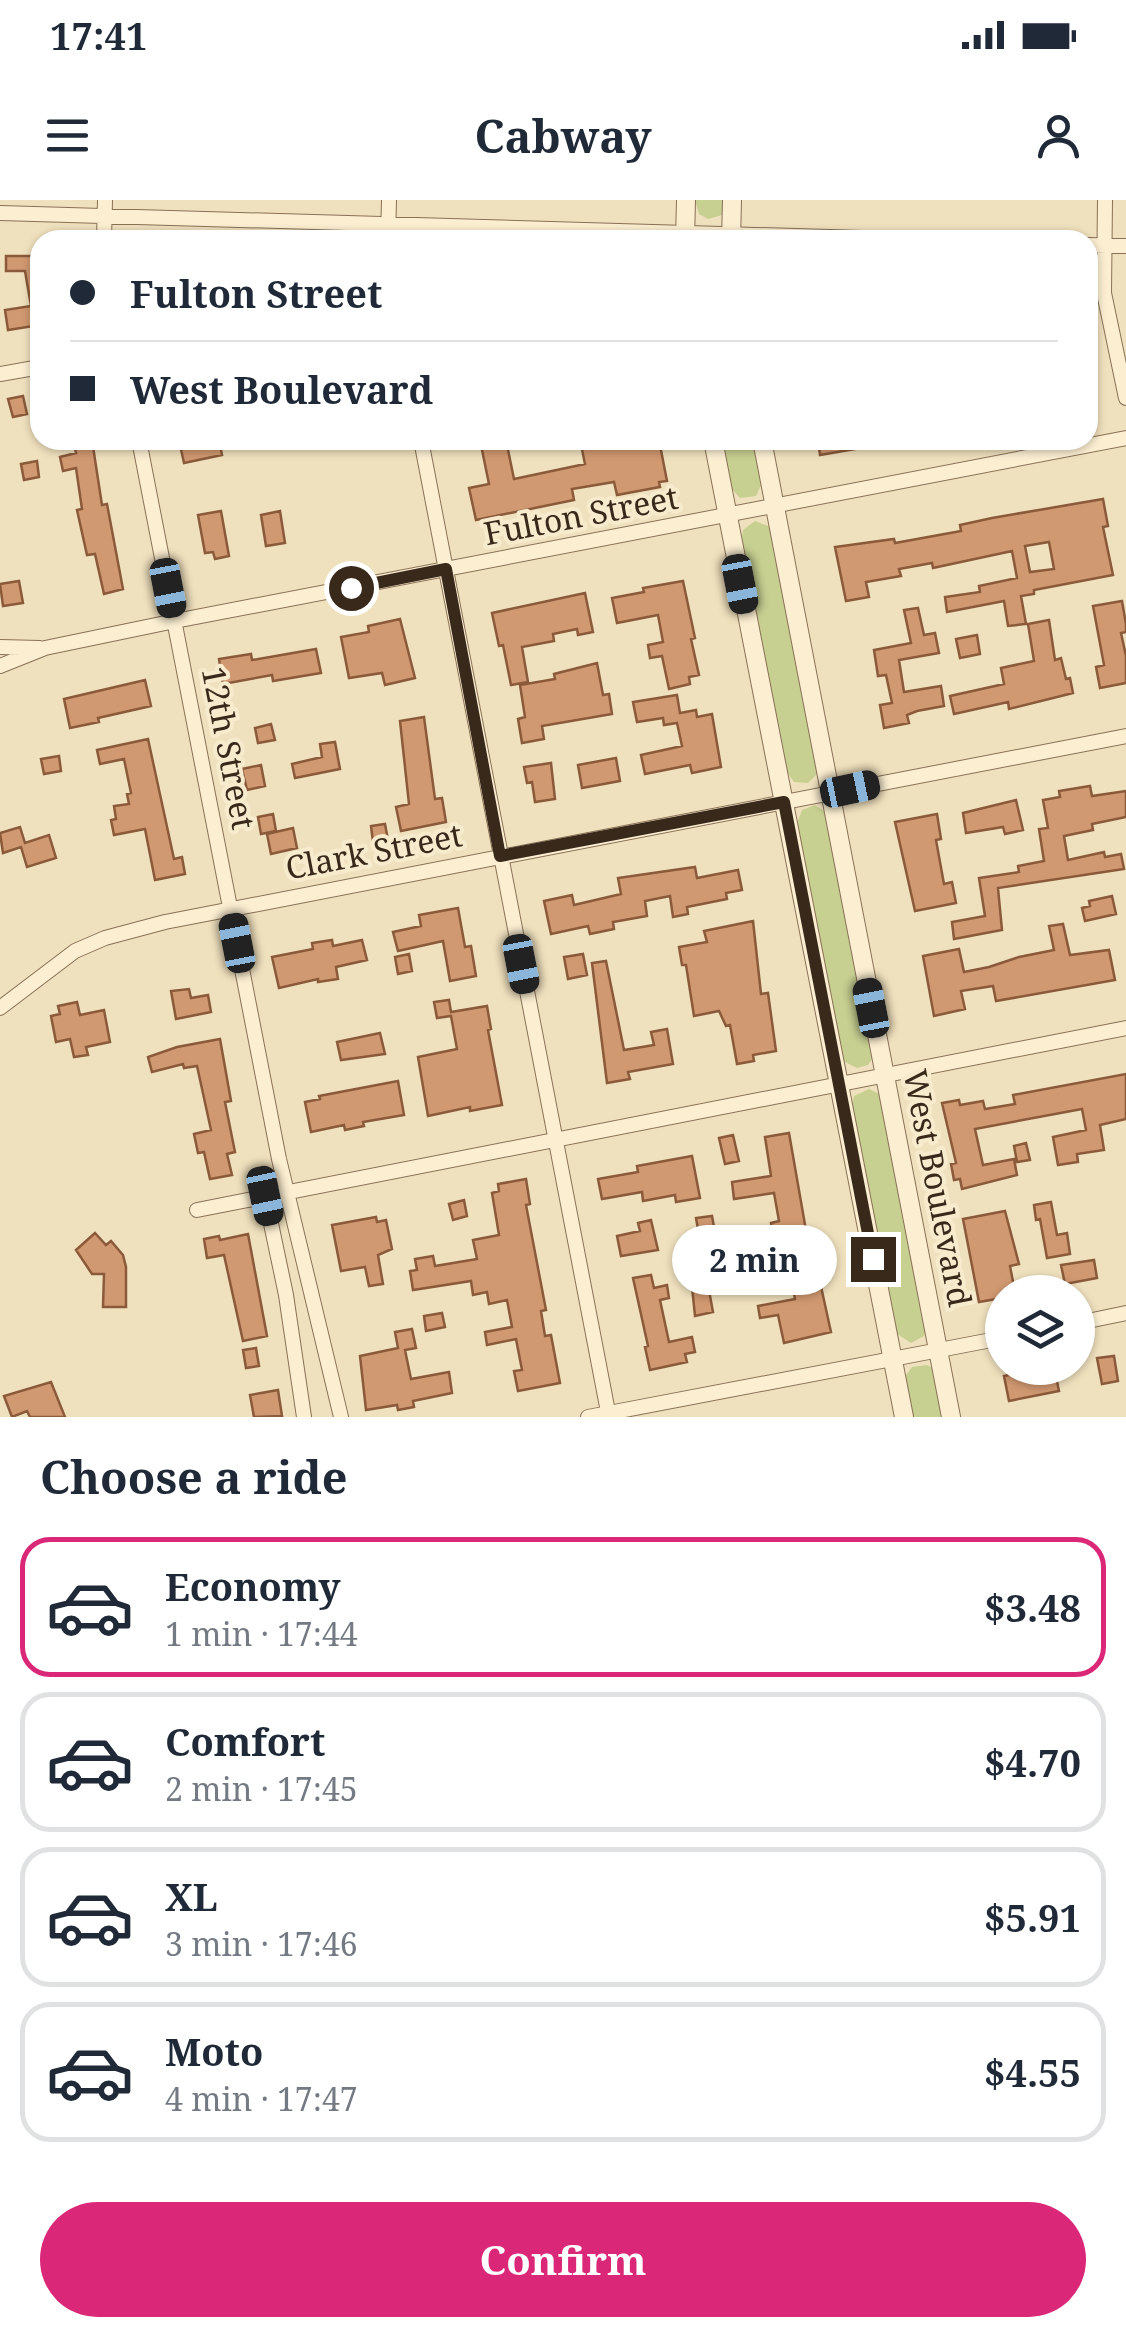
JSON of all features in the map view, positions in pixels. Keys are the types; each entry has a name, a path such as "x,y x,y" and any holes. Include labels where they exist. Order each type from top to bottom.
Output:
{"street":[{"path":"388,230 389,200"},
{"path":"685,230 686,200"},
{"path":"731,230 732,200"},
{"path":"1106,200 1104,293 1126,398"},
{"path":"0,212 104,207 525,230"},
{"path":"1098,245 1126,246"},
{"path":"0,374 30,369"},
{"name":"Fulton Street","path":"1098,443 1126,438"},
{"name":"12th Street","path":"141,450 288,1191 341,1417"},
{"path":"423,450 609,1415"},
{"path":"716,450 904,1417"},
{"name":"West Boulevard","path":"764,450 951,1417"},
{"name":"Fulton Street","path":"0,666 46,648 175,621 1064,450"},
{"name":"Fulton Street","path":"0,647 46,648"},
{"name":"Clark Street","path":"0,1008 66,956 105,938 230,907 1126,736"},
{"path":"197,1210 1126,1028"},
{"path":"265,1196 304,1417"},
{"path":"1095,1319 1126,1313"},
{"path":"588,1417 985,1341"}],"green space":[{"path":"695,200 728,200 722,215 708,219 699,214"},
{"path":"724,450 757,450 763,481 756,496 740,498 732,489"},
{"path":"755,521 771,527 820,771 808,783 794,782 785,769 742,539 743,530"},
{"path":"815,805 826,812 874,1056 868,1065 857,1068 843,1061 797,823 802,810"},
{"path":"869,1089 882,1095 927,1325 924,1336 911,1343 896,1333 851,1107 854,1096"},
{"path":"912,1367 933,1368 946,1417 911,1417 904,1378"}],"building":[{"path":"6,256 30,256 30,300 25,271 6,271"},
{"path":"30,306 30,327 8,330 5,310"},
{"path":"23,396 27,414 13,417 8,399"},
{"path":"75,450 94,450 102,505 107,504 123,589 104,594 95,554 87,555 77,510 82,509 76,468 63,471 60,457 76,453"},
{"path":"181,450 221,450 222,455 184,463"},
{"path":"482,450 508,450 514,479 585,464 582,450 661,450 667,481 659,482 660,487 617,495 614,482 572,489 574,500 476,520 469,488 489,484"},
{"path":"819,450 849,450 820,455"},
{"path":"37,461 39,477 24,480 21,464"},
{"path":"1103,499 1108,526 1103,527 1113,575 1021,596 1026,624 1008,626 1004,601 947,612 945,597 980,592 979,586 1017,578 1012,551 933,568 932,563 899,569 901,576 866,582 869,597 846,601 835,547 894,539 895,543 961,531 960,525","holes":["1049,542 1054,569 1030,572 1025,546"]},
{"path":"221,511 229,556 215,559 213,552 205,553 198,515"},
{"path":"280,511 285,543 266,546 261,515"},
{"path":"19,581 23,603 3,606 0,584"},
{"path":"683,581 699,675 689,677 690,684 669,689 662,656 650,658 648,645 663,642 658,615 617,623 612,598"},
{"path":"585,593 593,632 578,635 577,629 553,634 554,641 522,647 528,682 511,685 492,613"},
{"path":"1122,601 1126,683 1100,688 1096,667 1104,665 1093,606"},
{"path":"918,608 924,635 935,633 939,653 899,660 904,692 941,686 944,706 917,711 907,715 909,723 884,728 880,705 892,703 886,675 878,676 874,650 911,643 904,610"},
{"path":"400,619 415,678 385,685 382,673 349,678 341,637 369,632 368,626"},
{"path":"1049,620 1055,660 1061,658 1073,693 1009,709 1008,702 954,714 950,696 1004,684 1001,668 1034,661 1028,624"},
{"path":"977,635 980,654 960,658 956,639"},
{"path":"316,649 321,673 273,681 272,675 223,684 219,659 251,654 252,660"},
{"path":"597,663 603,695 609,694 612,714 542,726 544,739 522,743 518,719 525,717 520,685 555,679 554,674"},
{"path":"145,680 151,706 70,728 64,699"},
{"path":"677,695 680,713 696,710 697,717 712,714 721,767 692,773 690,765 645,774 641,755 682,746 677,723 664,725 663,718 637,722 633,702"},
{"path":"424,717 435,799 442,798 446,822 401,831 396,807 409,804 400,721"},
{"path":"271,724 275,740 258,743 255,728"},
{"path":"148,739 174,859 182,857 185,874 155,880 145,829 114,835 114,806 129,804 127,794 131,793 124,759 100,764 97,750"},
{"path":"335,742 340,769 295,778 292,764 322,757 320,744"},
{"path":"59,756 61,771 44,774 41,759"},
{"path":"616,758 620,781 582,788 578,765"},
{"path":"551,763 555,799 535,802 532,782 527,783 524,767"},
{"path":"261,765 265,786 247,790 242,769"},
{"path":"1090,786 1092,796 1126,791 1126,817 1092,824 1093,830 1064,836 1068,860 1104,852 1105,857 1121,854 1124,869 998,888 1002,930 954,939 952,922 985,916 979,878 1019,872 1018,866 1044,861 1039,829 1048,828 1043,800 1060,797 1059,791"},
{"path":"1016,800 1023,830 1005,834 1003,827 966,833 963,813"},
{"path":"273,814 276,831 261,834 258,817"},
{"path":"937,814 941,839 936,840 944,884 952,882 956,903 915,911 895,822"},
{"path":"385,824 388,840 373,842 371,826"},
{"path":"20,827 25,843 49,835 56,858 27,867 21,847 3,853 0,833"},
{"path":"293,828 297,848 271,854 267,834"},
{"path":"695,867 697,878 738,870 742,890 726,893 727,899 687,907 688,914 673,917 670,896 645,901 647,916 613,922 614,929 590,934 588,926 551,934 544,901 572,895 574,905 621,894 618,878"},
{"path":"1112,896 1116,914 1085,921 1082,908 1090,906 1089,901"},
{"path":"458,908 465,947 471,946 476,976 450,981 443,941 398,951 393,932 421,926 419,915"},
{"path":"753,921 761,994 768,993 776,1051 753,1055 754,1061 737,1064 730,1025 726,1026 719,1011 694,1016 686,965 682,965 679,947 707,942 704,931"},
{"path":"1063,924 1070,955 1109,950 1115,980 996,1001 993,986 961,991 965,1009 934,1016 923,956 959,949 964,972 989,967 1054,950 1049,926"},
{"path":"332,940 333,946 362,940 367,960 336,967 338,979 318,979 279,988 272,957 313,949 312,943"},
{"path":"409,954 412,971 398,974 395,957"},
{"path":"583,954 587,975 568,979 564,957"},
{"path":"606,961 624,1050 654,1045 651,1032 667,1029 673,1064 628,1072 630,1079 607,1083 592,963"},
{"path":"189,989 191,998 208,995 211,1012 176,1019 171,991"},
{"path":"449,1000 451,1012 487,1006 502,1105 428,1116 418,1057 457,1049 451,1016 437,1018 434,1002"},
{"path":"77,1002 80,1015 104,1010 110,1042 86,1047 88,1055 74,1057 70,1039 56,1042 51,1016 60,1014 58,1006"},
{"path":"380,1033 385,1054 341,1060 337,1042"},
{"path":"220,1039 231,1101 225,1102 235,1152 227,1154 232,1175 210,1179 204,1152 198,1153 194,1134 211,1130 197,1066 184,1068 183,1064 152,1072 148,1057"},
{"path":"1126,1074 1126,1119 1100,1125 1104,1150 1077,1154 1078,1162 1058,1165 1053,1137 1086,1130 1082,1109 975,1129 983,1165 1014,1159 1017,1175 962,1189 960,1179 954,1180 951,1164 956,1163 942,1103 983,1101 985,1109 1015,1104 1013,1095"},
{"path":"398,1081 404,1115 363,1122 364,1126 345,1130 344,1125 311,1132 305,1102"},
{"path":"789,1133 815,1282 820,1282 831,1332 784,1343 778,1315 760,1318 758,1306 795,1299 789,1271 779,1272 775,1249 738,1255 735,1236 772,1229 771,1223 779,1221 774,1193 734,1199 732,1182 771,1176 765,1137"},
{"path":"733,1135 739,1161 725,1164 719,1138"},
{"path":"1026,1143 1030,1160 1017,1162 1014,1146"},
{"path":"692,1156 700,1198 676,1202 675,1195 643,1201 642,1192 602,1199 598,1179 638,1172 637,1166"},
{"path":"526,1179 530,1204 526,1205 546,1310 541,1311 545,1336 551,1335 560,1383 518,1391 514,1371 522,1370 516,1339 487,1345 485,1332 512,1327 507,1300 489,1304 487,1292 473,1295 471,1281 413,1290 410,1271 417,1270 415,1259 433,1256 435,1266 477,1259 473,1240 499,1235 492,1193 499,1191 498,1184"},
{"path":"464,1200 467,1216 453,1220 449,1204"},
{"path":"1051,1202 1057,1235 1067,1233 1070,1254 1047,1258 1034,1205"},
{"path":"1005,1211 1019,1264 1010,1266 1012,1275 985,1275 985,1301 979,1302 963,1219"},
{"path":"712,1216 716,1238 700,1240 696,1218"},
{"path":"376,1217 377,1222 386,1220 392,1249 378,1255 383,1284 369,1286 365,1267 341,1271 332,1225"},
{"path":"651,1220 658,1250 621,1256 617,1236 640,1231 638,1223"},
{"path":"95,1233 106,1245 111,1241 123,1255 126,1307 103,1307 104,1274 92,1274 76,1250"},
{"path":"248,1234 267,1336 243,1341 224,1255 207,1258 204,1239"},
{"path":"1094,1260 1097,1278 1063,1275 1061,1265"},
{"path":"706,1274 713,1312 695,1316 691,1277"},
{"path":"651,1275 654,1288 667,1285 669,1298 660,1300 669,1342 692,1337 695,1352 685,1354 687,1362 650,1370 633,1278"},
{"path":"442,1313 445,1327 426,1331 424,1316"},
{"path":"412,1329 416,1348 405,1350 411,1379 449,1372 452,1393 413,1401 414,1407 398,1410 397,1405 366,1410 360,1356 398,1348 395,1332"},
{"path":"256,1348 259,1366 246,1368 243,1350"},
{"path":"1114,1356 1118,1381 1102,1384 1097,1358"},
{"path":"51,1382 65,1417 30,1417 27,1411 12,1417 4,1396"},
{"path":"1006,1385 1058,1385 1059,1391 1009,1401"},
{"path":"278,1390 282,1416 254,1417 250,1395"}],"route":[{"path":"351,588 446,569 500,856 784,802 873,1259"}]}
